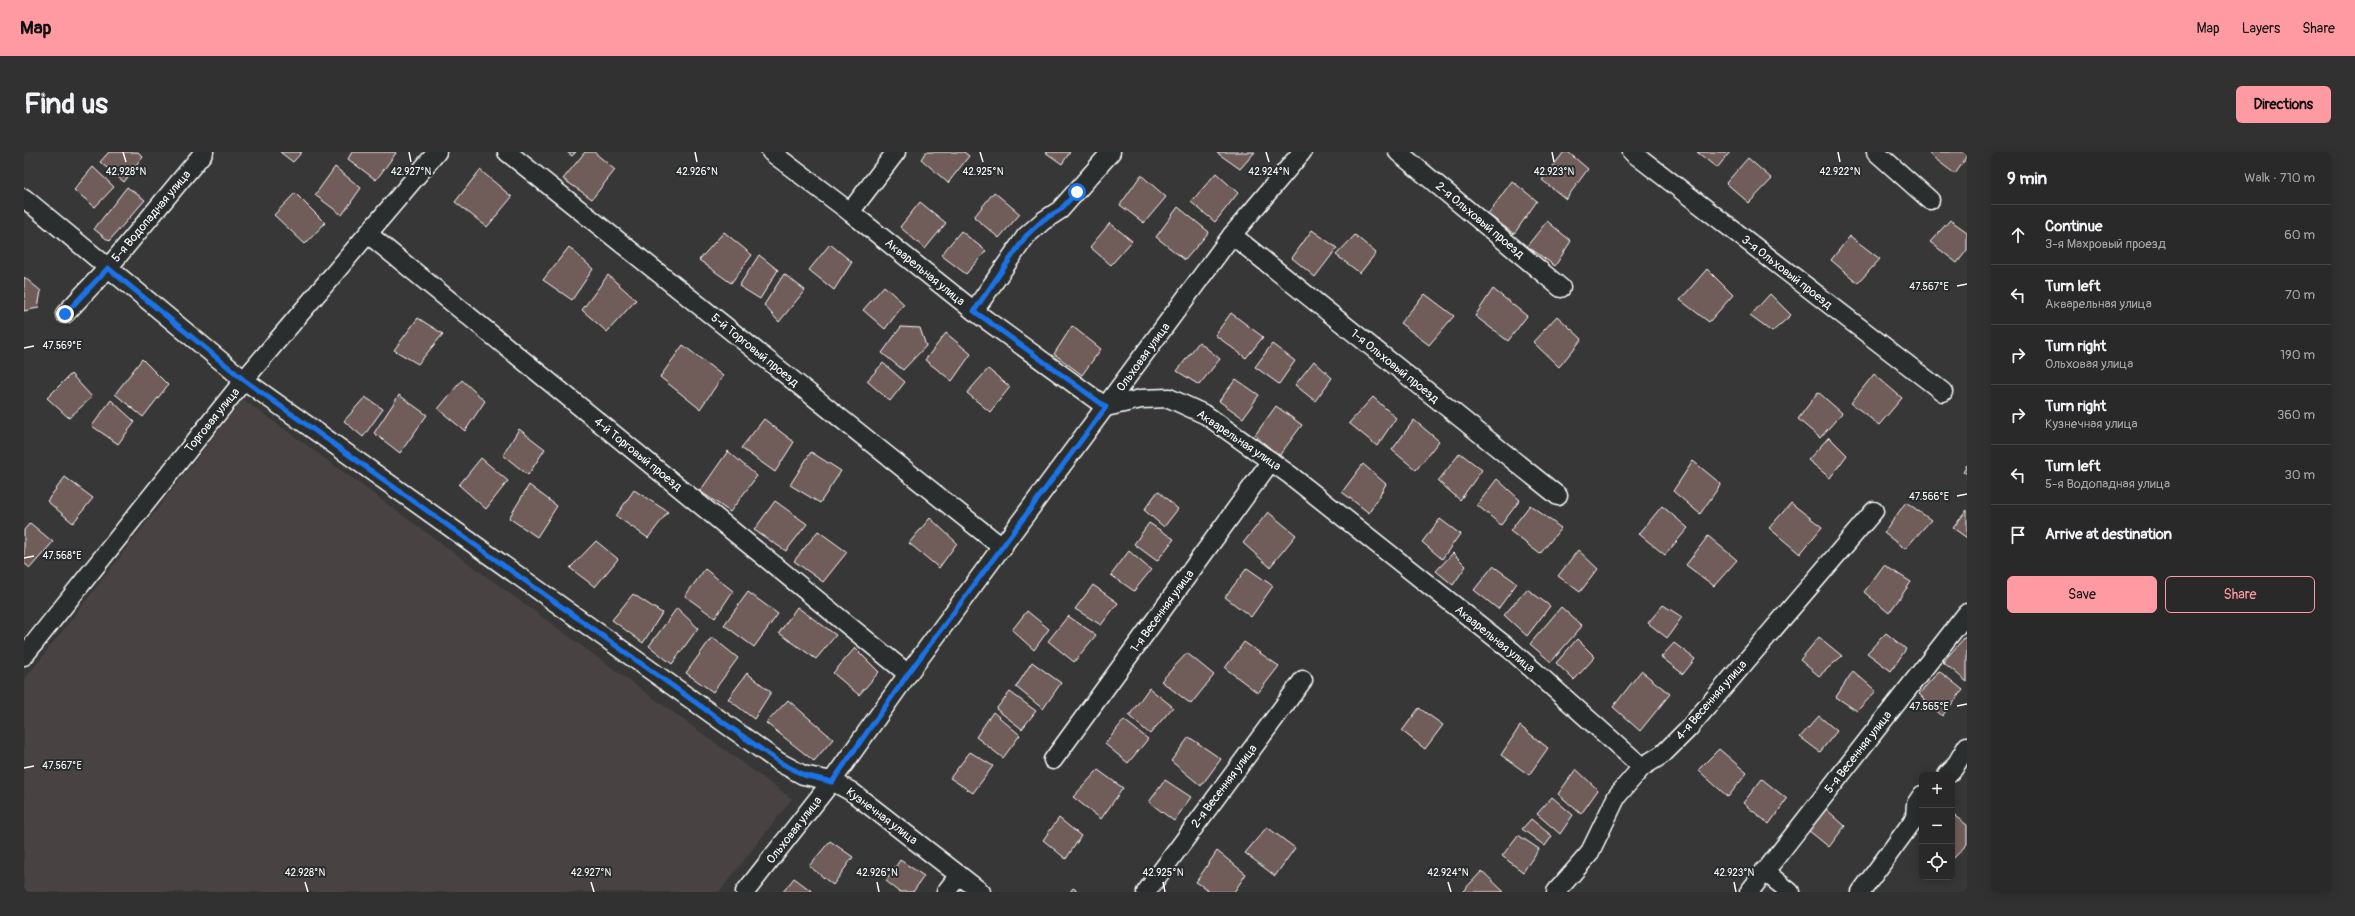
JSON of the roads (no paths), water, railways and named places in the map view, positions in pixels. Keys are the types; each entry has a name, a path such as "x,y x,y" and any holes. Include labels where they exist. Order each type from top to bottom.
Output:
{"street":[{"name":"5-я Водопадная улица","path":"65,314 108,268 204,152"},
{"name":"Торговая улица","path":"24,656 244,380 437,152"},
{"name":"5-й Торговый проезд","path":"507,152 1003,548"},
{"name":"Акварельная улица","path":"771,152 850,212 974,311 1106,407 1141,399 1169,398 1206,415 1271,461 1512,651 1642,767"},
{"path":"850,212 896,152"},
{"path":"974,311 1026,236 1043,220 1060,210 1110,152"},
{"name":"Ольховая улица","path":"745,892 832,782 908,674 1003,548 1232,235 1302,152"},
{"name":"2-я Ольховый проезд","path":"1398,152 1561,288"},
{"name":"3-я Ольховый проезд","path":"1632,152 1943,392"},
{"path":"1876,152 1930,200"},
{"name":"Кузнечная улица","path":"24,198 244,380 779,762 804,775 832,782 852,792 981,892"},
{"name":"4-й Торговый проезд","path":"368,234 908,674"},
{"name":"1-я Ольховый проезд","path":"1232,235 1558,496"},
{"name":"1-я Весенняя улица","path":"1053,760 1271,461"},
{"name":"4-я Весенняя улица","path":"1556,892 1589,854 1617,796 1642,767 1662,754 1689,728 1874,511"},
{"name":"5-я Весенняя улица","path":"1749,892 1967,613"},
{"name":"2-я Весенняя улица","path":"1146,892 1303,680"},
{"path":"1950,772 1967,746"},
{"path":"1861,892 1915,818 1916,804 1919,800"},
{"path":"1764,871 1790,892"},
{"path":"946,892 959,875"}]}
